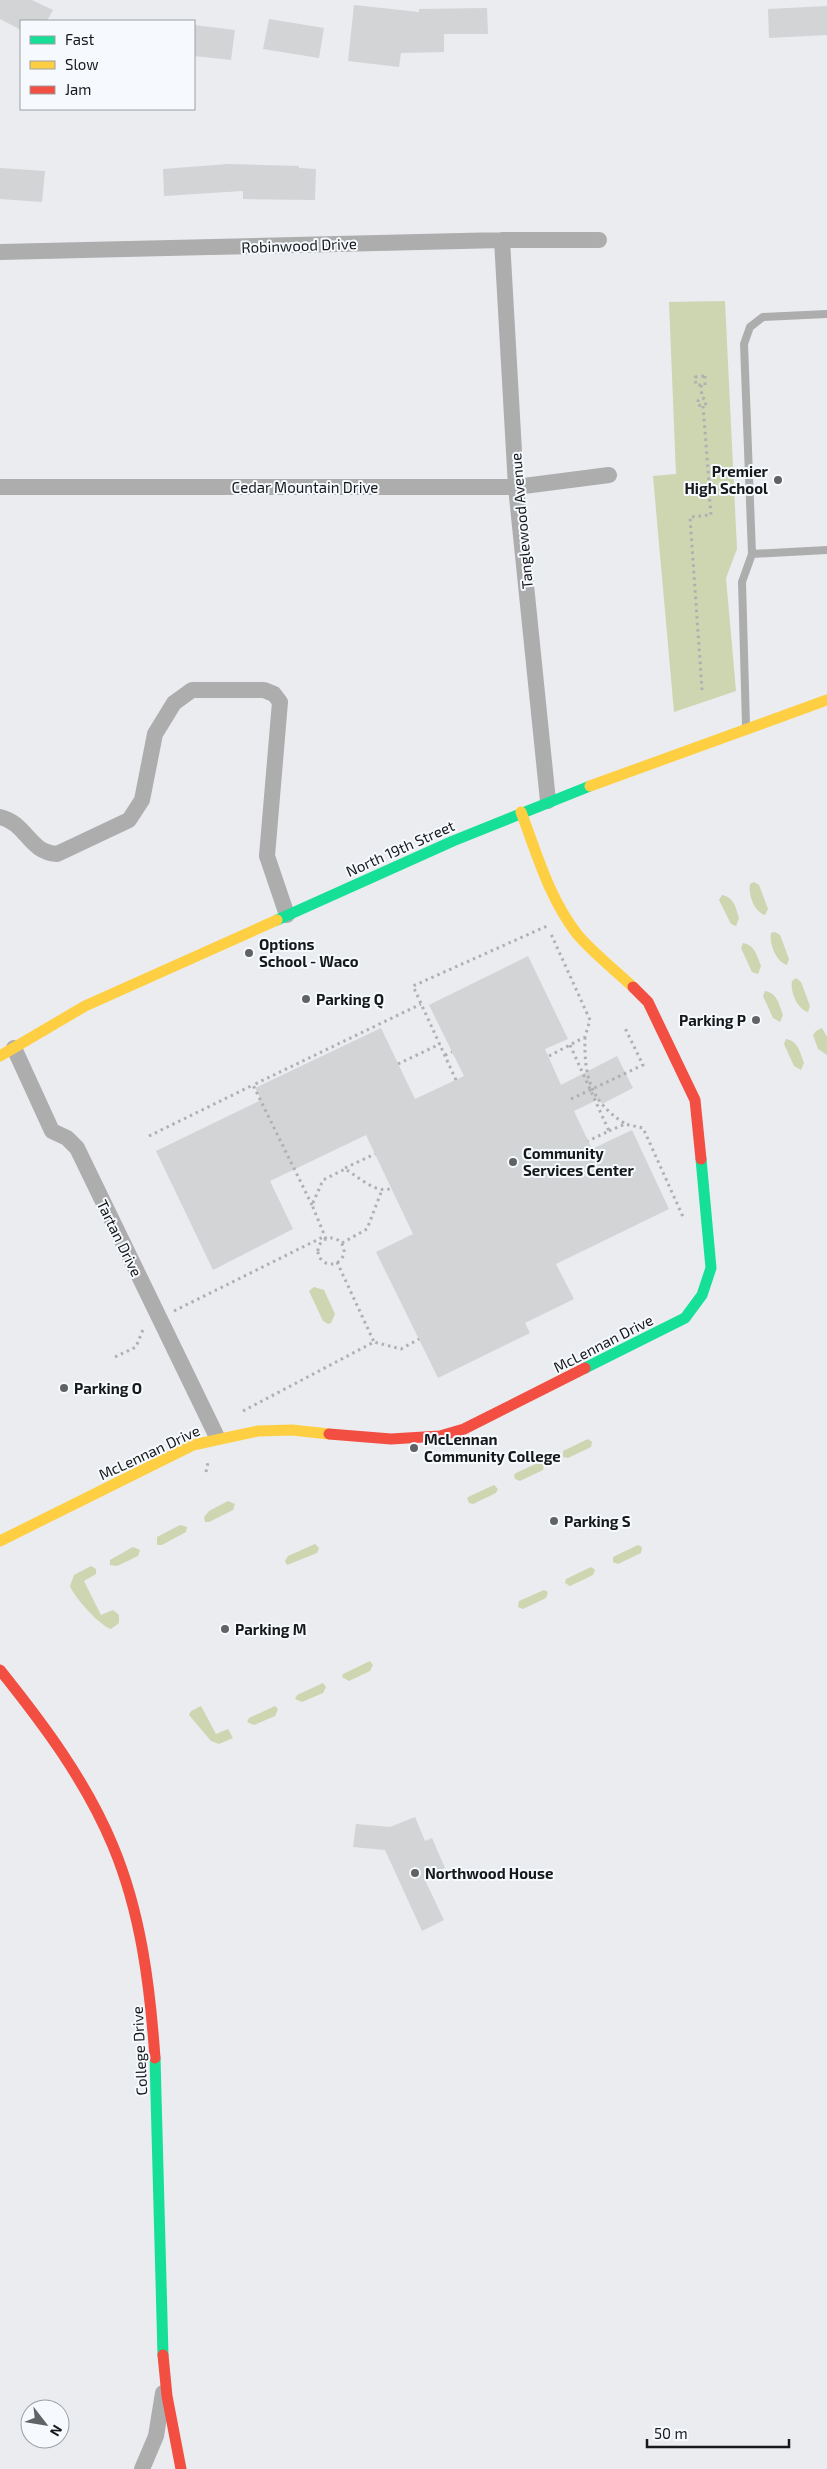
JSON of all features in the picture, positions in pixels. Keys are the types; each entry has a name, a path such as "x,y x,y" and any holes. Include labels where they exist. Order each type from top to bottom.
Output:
{"street":[{"name":"Robinwood Drive","path":"0,252 502,240 599,240"},
{"name":"Tanglewood Avenue","path":"502,240 516,487 548,801"},
{"name":"Cedar Mountain Drive","path":"0,487 516,487 609,475"},
{"path":"0,817 10,820 36,848 46,853 57,854 129,820 142,800 155,734 174,703 192,690 264,690 274,694 280,702 267,856 287,915"},
{"name":"North 19th Street","path":"7,1052 85,1006 521,812 827,700"},
{"name":"McLennan Drive","path":"0,1541 193,1445 217,1438 266,1430 382,1439 441,1438 464,1430 685,1318 699,1304 707,1289 712,1268 695,1100 648,1002 578,935 560,909 546,879 521,812"},
{"name":"Tartan Drive","path":"7,1052 52,1131 67,1138 77,1148 217,1438"},
{"name":"College Drive","path":"0,1670 48,1730 71,1764 100,1817 123,1873 142,1940 155,2030 163,2353 170,2418 181,2469"},
{"path":"142,2469 156,2436 166,2374"}],"lane":[{"path":"746,730 742,582 752,554 744,344 750,327 763,317 827,314"},
{"path":"752,554 827,550"}],"path":[{"path":"701,385 702,398 698,402 703,406 709,482 713,487"},
{"path":"702,690 690,517 711,515 709,492 704,487 709,482"},
{"path":"709,492 713,487 750,486"},
{"path":"456,1080 412,986 546,924 590,1020 585,1037 585,1071 609,1131"},
{"path":"149,1136 421,1004"},
{"path":"571,1099 643,1065 624,1026"},
{"path":"548,1056 585,1037"},
{"path":"398,1064 440,1044"},
{"path":"570,1045 592,1089 604,1108 625,1124 642,1128 684,1219"},
{"path":"445,1055 452,1052"},
{"path":"253,1085 326,1237"},
{"path":"588,1141 625,1124"},
{"path":"312,1205 323,1180 375,1154"},
{"path":"344,1169 382,1190 392,1188"},
{"path":"342,1243 367,1229 382,1190"},
{"path":"174,1311 326,1237 334,1238 342,1243 344,1252 337,1262 329,1264 320,1258 318,1248 326,1237"},
{"path":"337,1262 374,1342"},
{"path":"115,1357 136,1346 144,1327 150,1323"},
{"path":"235,1416 374,1342 401,1349 419,1339"}],"green space":[{"path":"725,301 737,549 726,578 736,691 674,712 653,476 676,474 669,302"},
{"path":"754,882 759,885 768,909 765,915 755,907 751,897 750,884"},
{"path":"722,895 729,898 735,907 739,918 736,926 731,924 719,900"},
{"path":"775,932 780,935 789,959 787,965 780,960 772,947 771,933"},
{"path":"743,943 750,946 757,955 761,966 758,974 752,972 741,948"},
{"path":"796,978 801,982 810,1006 808,1012 798,1004 793,994 792,981"},
{"path":"765,991 772,994 779,1003 783,1015 780,1022 773,1018 763,996"},
{"path":"822,1028 827,1037 827,1055 818,1049 813,1035"},
{"path":"786,1039 793,1042 800,1051 804,1063 801,1070 794,1066 784,1044"},
{"path":"314,1287 324,1290 335,1314 331,1323 328,1324 323,1321 309,1291"},
{"path":"588,1439 592,1442 591,1447 568,1458 563,1457 563,1451"},
{"path":"540,1462 544,1464 543,1470 520,1481 515,1479 514,1475 516,1473"},
{"path":"494,1485 498,1489 496,1493 473,1504 469,1503 467,1498"},
{"path":"228,1501 235,1504 233,1510 209,1522 205,1522 204,1517 209,1511"},
{"path":"180,1525 187,1527 186,1532 162,1545 157,1545 157,1537"},
{"path":"315,1544 319,1548 317,1553 287,1565 285,1561 288,1556"},
{"path":"638,1545 642,1547 641,1553 618,1564 613,1562 613,1557"},
{"path":"133,1547 140,1550 138,1556 117,1566 110,1565 110,1560"},
{"path":"91,1566 96,1569 96,1574 84,1581 101,1615 113,1610 119,1615 119,1623 111,1629 101,1623 88,1610 70,1586 74,1575"},
{"path":"591,1567 595,1570 593,1575 570,1586 565,1583 566,1579"},
{"path":"544,1590 548,1592 546,1598 523,1609 518,1607 519,1601"},
{"path":"370,1661 373,1665 370,1671 349,1681 342,1677 343,1674"},
{"path":"323,1683 326,1687 323,1693 302,1702 295,1699 297,1695"},
{"path":"201,1706 216,1734 228,1729 233,1738 219,1744 211,1741 189,1715 191,1711"},
{"path":"275,1706 278,1709 275,1716 254,1725 247,1722 249,1718"}],"building":[{"path":"0,0 32,0 53,10 48,20 20,20 20,29 0,19"},
{"path":"354,5 419,12 419,9 487,8 488,34 444,34 444,52 401,53 399,67 348,61"},
{"path":"827,6 827,35 769,38 768,9"},
{"path":"269,19 324,28 319,58 263,49"},
{"path":"195,25 235,30 231,60 195,56"},
{"path":"228,164 299,166 299,168 316,169 315,200 243,199 243,191 164,196 163,169"},
{"path":"0,168 45,171 42,202 0,199"},
{"name":"Community Services Center","path":"528,956 568,1039 545,1049 561,1085 617,1056 633,1088 602,1104 599,1099 574,1111 592,1149 632,1130 669,1209 556,1264 574,1299 525,1323 530,1333 438,1378 376,1252 413,1234 366,1135 270,1181 293,1229 213,1270 156,1151 261,1100 255,1088 381,1028 415,1099 464,1076 429,1005"},
{"name":"Northwood House","path":"415,1817 425,1841 432,1838 445,1868 424,1878 444,1920 422,1931 385,1850 353,1847 356,1824 390,1827"}],"traffic: fast":[{"path":"277,920 453,841 590,786"},
{"path":"585,1368 685,1318 702,1295 711,1268 701,1159"},
{"path":"155,2058 163,2355"}],"traffic: slow":[{"path":"590,786 827,700"},
{"path":"521,812 544,875 567,920 590,948 633,987"},
{"path":"0,1056 85,1006 277,920"},
{"path":"0,1541 193,1445 258,1431 292,1430 329,1434"}],"traffic: jam":[{"path":"633,987 648,1002 695,1100 701,1159"},
{"path":"329,1434 391,1439 440,1436 464,1429 585,1368"},
{"path":"0,1670 63,1754 77,1776 102,1822 123,1871 143,1950 155,2058"},
{"path":"163,2355 167,2396 181,2469"}],"place":[{"name":"Premier High School","path":"778,480"},
{"name":"Options School - Waco","path":"249,953"},
{"name":"Parking Q","path":"306,999"},
{"name":"Parking P","path":"756,1020"},
{"name":"Community Services Center","path":"513,1162"},
{"name":"Parking O","path":"64,1388"},
{"name":"McLennan Community College","path":"414,1448"},
{"name":"Parking S","path":"554,1521"},
{"name":"Parking M","path":"225,1629"},
{"name":"Northwood House","path":"415,1873"}]}
